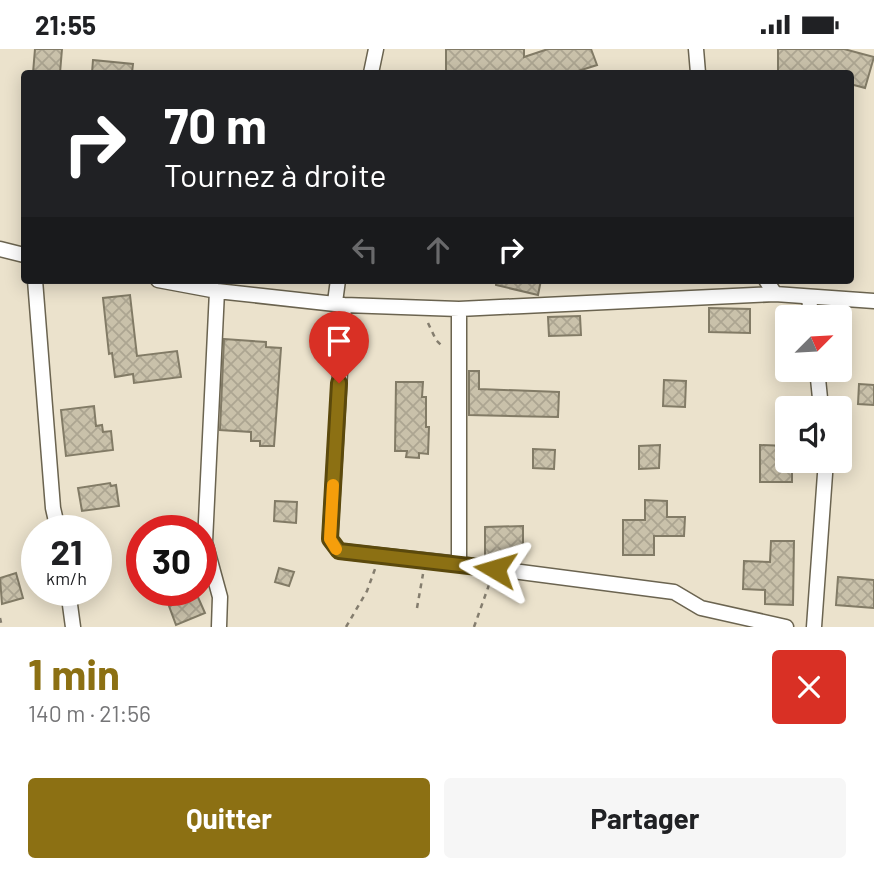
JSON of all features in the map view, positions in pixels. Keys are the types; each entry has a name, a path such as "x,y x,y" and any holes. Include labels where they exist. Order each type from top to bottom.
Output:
{"street":[{"path":"372,70 376,49"},
{"path":"696,49 698,70"},
{"path":"0,249 21,254"},
{"path":"34,284 49,515"},
{"path":"34,284 55,515"},
{"path":"179,284 217,291 340,304 459,309 775,294 874,301"},
{"path":"338,284 340,304 330,539 339,551 674,592 701,608 786,627"},
{"path":"769,284 775,294"},
{"path":"217,291 205,542 219,597 219,627"},
{"path":"809,297 810,305"},
{"path":"459,309 459,564"},
{"path":"814,627 825,473"},
{"path":"70,606 73,627"}],"path":[{"path":"421,308 436,340 459,363"},
{"path":"346,627 367,591 380,556"},
{"path":"417,608 425,561"},
{"path":"474,627 495,569"},
{"path":"0,618 2,627"}],"building":[{"path":"35,49 62,49 60,70 33,70"},
{"path":"446,49 524,49 524,57 548,49 591,49 597,65 581,70 446,70"},
{"path":"778,49 844,49 874,57 865,88 854,85 854,70 778,70"},
{"path":"93,60 133,64 132,70 92,70"},
{"path":"496,284 540,284 538,295"},
{"path":"130,295 137,356 177,351 181,377 134,383 133,374 115,377 112,353 109,354 103,298"},
{"path":"709,308 750,309 750,333 709,332"},
{"path":"580,316 581,335 549,336 548,317"},
{"path":"224,339 266,342 266,347 281,348 274,446 260,446 260,441 251,441 251,432 220,430"},
{"path":"469,371 479,371 479,389 559,392 558,417 469,415"},
{"path":"664,380 686,381 685,407 663,406"},
{"path":"396,382 423,382 426,427 429,427 428,454 419,453 419,458 406,457 407,451 395,451"},
{"path":"859,384 874,385 874,405 858,404"},
{"path":"94,406 96,426 102,425 103,432 111,431 113,450 66,456 61,410"},
{"path":"660,445 659,468 639,469 639,446"},
{"path":"760,445 775,446 775,473 792,473 792,482 760,482"},
{"path":"533,449 555,450 554,469 533,468"},
{"path":"110,483 111,486 116,485 119,506 82,511 78,488"},
{"path":"645,500 667,501 667,517 685,517 684,536 654,536 654,555 623,555 623,520 645,520"},
{"path":"275,501 297,502 296,523 274,521"},
{"path":"523,526 523,550 509,550 508,558 485,558 485,527"},
{"path":"771,541 794,541 793,605 765,604 765,590 743,589 744,561 770,562"},
{"path":"279,568 294,572 289,586 275,582"},
{"path":"16,573 21,599 2,604 0,578"},
{"path":"838,577 874,580 874,608 836,605"},
{"path":"169,606 202,606 205,613 176,625"}],"slow traffic":[{"path":"333,485 330,539 336,549"}],"route":[{"path":"339,383 330,539 336,548 339,551 495,569"}]}
